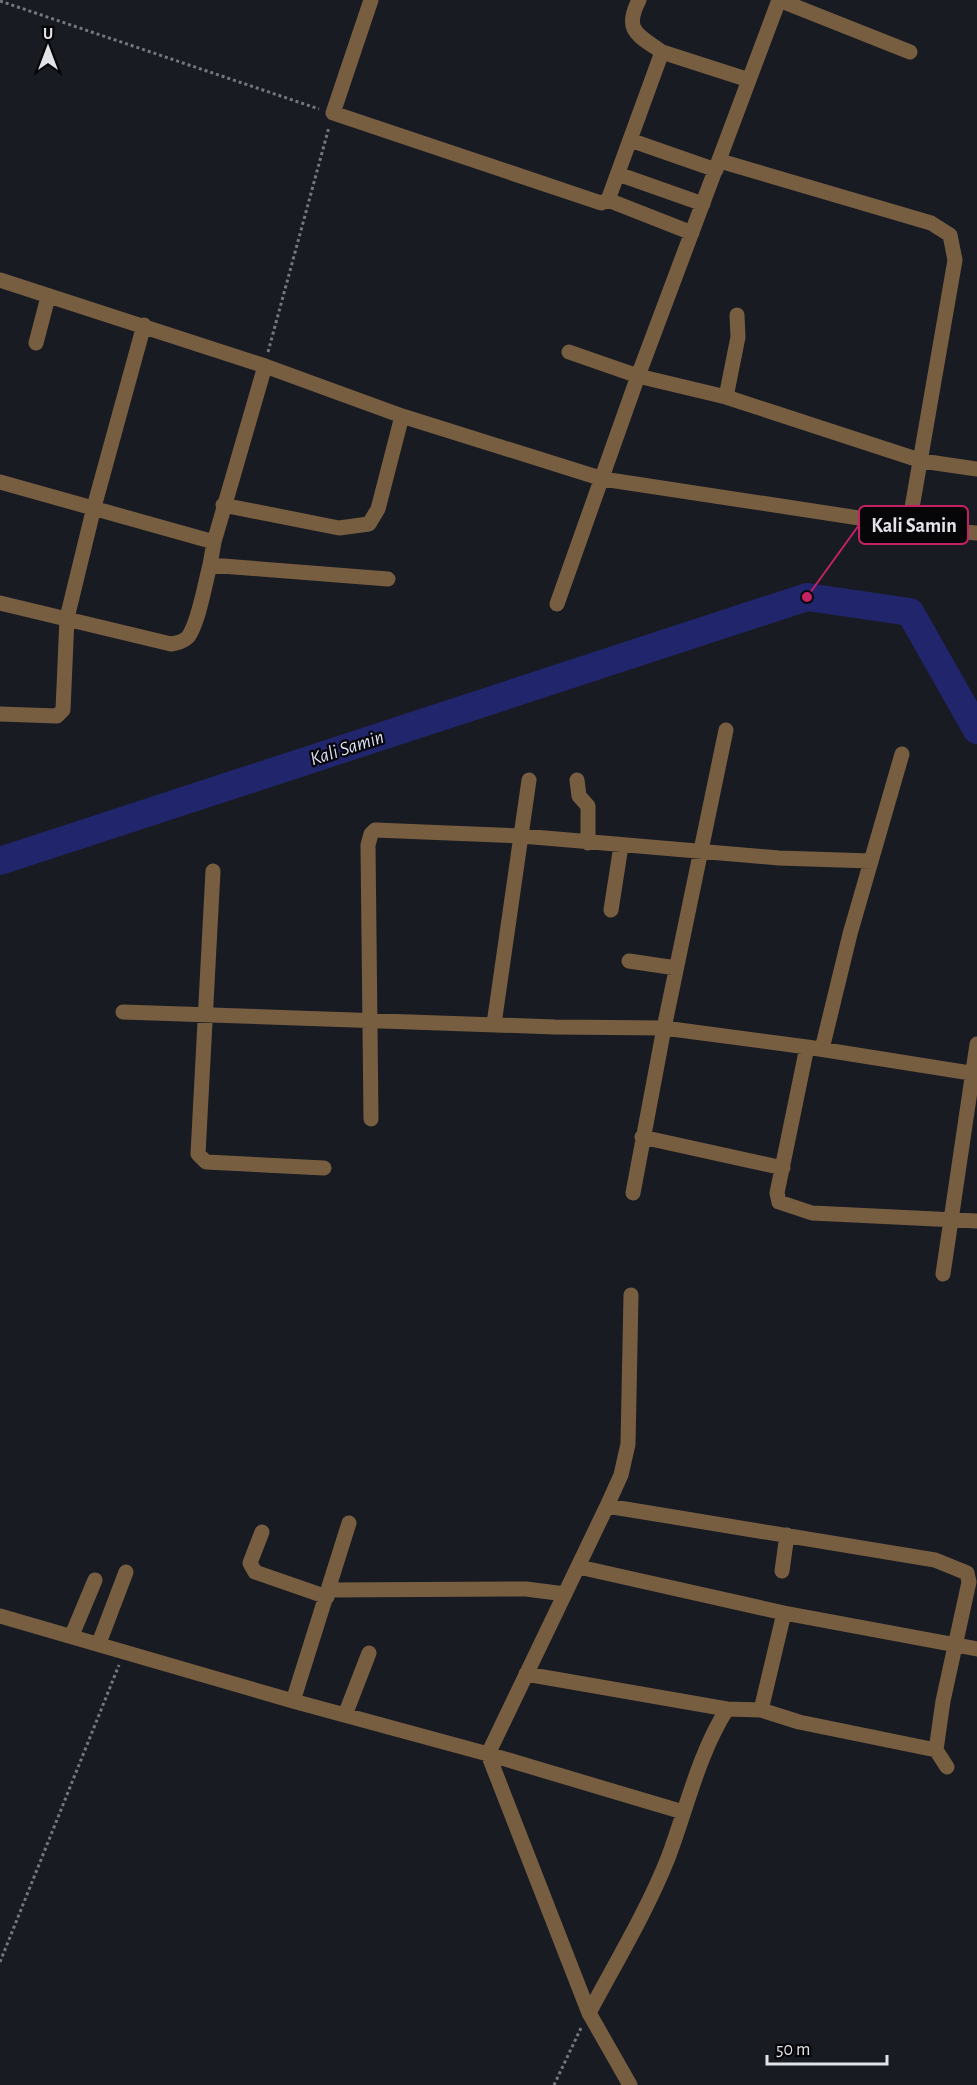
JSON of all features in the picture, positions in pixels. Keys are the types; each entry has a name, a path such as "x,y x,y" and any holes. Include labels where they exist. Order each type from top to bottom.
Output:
{"street":[{"path":"370,0 333,113 601,202 608,200 692,233"},
{"path":"639,0 631,22 633,30 662,52 749,80"},
{"path":"557,604 638,376 779,0 910,52"},
{"path":"608,200 662,52"},
{"path":"630,140 931,223 950,235 955,260 922,461 909,525"},
{"path":"618,174 703,204"},
{"path":"0,280 48,297 144,325 402,416 603,479 977,533"},
{"path":"36,343 48,297"},
{"path":"726,397 738,337 737,315"},
{"path":"0,714 51,716 62,713 67,618 94,507 144,325"},
{"path":"569,352 638,376 726,397 922,461 977,469"},
{"path":"0,603 171,644 181,642 188,636 210,565 223,506 265,366"},
{"path":"223,506 339,528 369,524 378,509 402,416"},
{"path":"0,482 214,542"},
{"path":"210,565 388,579"},
{"path":"633,1193 642,1137 699,853 726,730"},
{"path":"902,754 815,1048 783,1168 778,1200 782,1204 801,1211 977,1221"},
{"path":"494,1024 529,780"},
{"path":"577,780 579,796 588,806 588,843"},
{"path":"371,1119 369,845 371,834 381,828 522,836 699,853 871,861"},
{"path":"611,910 621,846"},
{"path":"213,871 198,1154 202,1159 221,1164 324,1168"},
{"path":"629,961 676,968"},
{"path":"123,1012 664,1028 815,1048 975,1074"},
{"path":"944,1274 950,1219 975,1074 977,1044"},
{"path":"642,1137 783,1168"},
{"path":"630,2085 589,2013 488,1754 621,1475 627,1444 631,1295"},
{"path":"607,1506 935,1560 967,1573 969,1582 943,1701 936,1750 947,1767"},
{"path":"293,1701 328,1594 336,1556 349,1522"},
{"path":"262,1532 250,1563 255,1572 328,1594 526,1589 565,1594"},
{"path":"782,1571 787,1535"},
{"path":"579,1567 784,1613 977,1649"},
{"path":"99,1643 126,1572"},
{"path":"72,1635 95,1580"},
{"path":"761,1710 784,1613"},
{"path":"0,1616 72,1635 124,1653 293,1701 488,1754 682,1812"},
{"path":"345,1714 369,1653"},
{"path":"526,1674 727,1709 761,1710 799,1722 936,1750"},
{"path":"589,2013 668,1859 682,1812 709,1743 727,1709"}],"path":[{"path":"0,1 333,113 265,366"},
{"path":"0,1962 124,1653"},
{"path":"554,2085 589,2013"}],"waterway":[{"name":"Kali Samin","path":"0,861 807,597 910,612 977,730"}],"place":[{"name":"Kali Samin","path":"807,597"}]}
